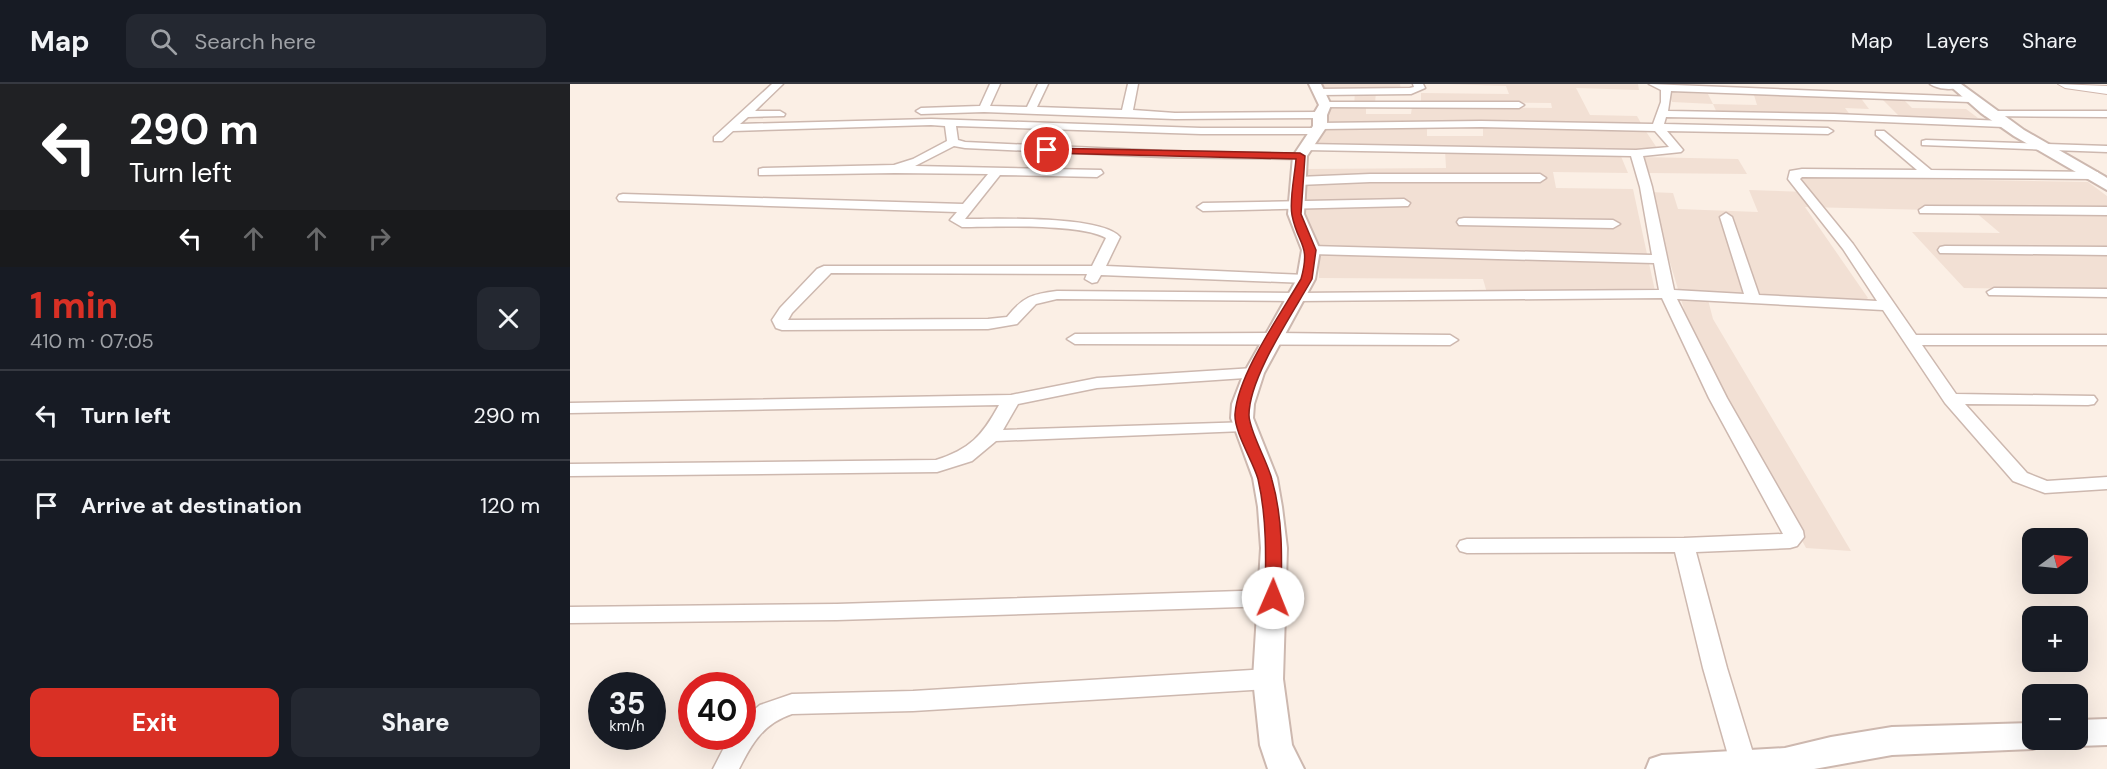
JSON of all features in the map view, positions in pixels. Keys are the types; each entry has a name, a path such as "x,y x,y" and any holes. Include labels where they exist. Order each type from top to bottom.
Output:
{"main road":[{"path":"2065,84 2107,90"}],"street":[{"path":"718,139 778,84"},
{"path":"984,109 995,84"},
{"path":"1030,111 1043,84"},
{"path":"1126,113 1133,84"},
{"path":"895,169 908,166 953,142 1047,150 1315,119 1420,88 1418,84"},
{"path":"1935,84 1955,85 2004,124 2043,148 2097,172 2107,185"},
{"path":"1659,121 1666,102 1660,86 1970,99"},
{"path":"730,128 931,122 1201,131 1315,119 1519,105"},
{"path":"838,113 984,109 1470,124 1834,117 2004,124"},
{"path":"744,114 791,114"},
{"path":"1989,114 2107,114"},
{"path":"1315,119 1636,153 1677,150 1659,121"},
{"path":"1284,768 1276,745 1268,679 1274,548 1270,507 1265,478 1242,418 1243,404 1254,373 1301,288 1311,250 1296,214 1296,205 1298,181 1315,119"},
{"path":"1659,121 1828,131"},
{"path":"951,124 950,133 953,142"},
{"path":"1880,133 1926,172"},
{"path":"1926,143 2107,149"},
{"path":"1467,546 1684,545 1790,541 1794,537 1793,531 1718,398 1667,294 1644,180 1636,153"},
{"path":"763,172 895,169 995,173 1097,173"},
{"path":"2097,172 1802,172 1794,174 1794,179 1848,247 1951,399 2020,477 2036,486 2045,487 2107,483"},
{"path":"995,173 957,220 962,223 1086,227 1107,231 1113,237 1085,294"},
{"path":"1298,181 1370,178 1540,178"},
{"path":"623,198 965,208"},
{"path":"1203,207 1404,203"},
{"path":"1925,210 2107,211"},
{"path":"1725,217 1753,299"},
{"path":"1464,222 1613,224"},
{"path":"1311,250 1660,259"},
{"path":"1945,250 2107,251"},
{"path":"1301,288 1096,270 829,269 822,272 785,311 780,320 782,325 988,324 1012,321 1023,305 1033,299 1085,294 1301,288 1667,294 1887,306"},
{"path":"1994,292 2107,293"},
{"path":"1075,339 1450,340"},
{"path":"1911,340 2107,340"},
{"path":"570,408 1011,400 1096,383 1254,373"},
{"path":"1951,399 2088,400"},
{"path":"570,470 938,466 964,457 991,436 1011,400"},
{"path":"991,436 1244,426"},
{"path":"1684,545 1715,668 1744,766"},
{"path":"570,615 837,612 1273,598"},
{"path":"726,769 744,734 769,712 792,704 913,701 1268,679"},
{"path":"2088,733 2107,732"},
{"path":"1662,769 1836,760 1892,741 2022,736"}],"shaded area":[{"path":"1317,84 1400,84 1401,91 1376,91 1375,104 1366,104 1366,114 1411,114 1412,107 1552,108 1551,103 1421,102 1421,93 1509,94 1506,86 1446,84 1638,84 1639,90 1576,88 1590,115 1637,116 1642,125 1325,124 1328,106 1354,106 1355,92 1322,91"},
{"path":"1668,92 1708,94 1713,104 1672,102"},
{"path":"1754,95 1860,97 1869,109 1845,108 1851,116 1717,113 1713,104 1757,105"},
{"path":"1880,97 1902,98 1912,108 1966,109 1978,118 1900,117"},
{"path":"1427,127 1427,136 1483,136 1483,128 1645,130 1659,151 1620,154 1628,173 1553,172 1556,188 1633,189 1655,291 1487,293 1483,279 1319,278 1319,257 1306,232 1301,201 1306,169 1446,168 1445,150 1313,148 1318,135 1324,128"},
{"path":"1641,157 1738,159 1747,174 1649,173"},
{"path":"1797,177 2088,182 2107,196 2107,290 1964,288 1912,232 2000,233 1974,211 1805,207 1868,298 1862,303 1707,296 1713,319 1851,551 1806,548 1689,326 1649,192 1673,193 1678,209 1758,212 1749,190 1807,192"}],"route":[{"path":"1047,150 1300,156 1296,214 1311,250 1310,266 1306,279 1254,373 1243,404 1242,418 1265,478 1270,507 1274,548 1273,598"}]}
